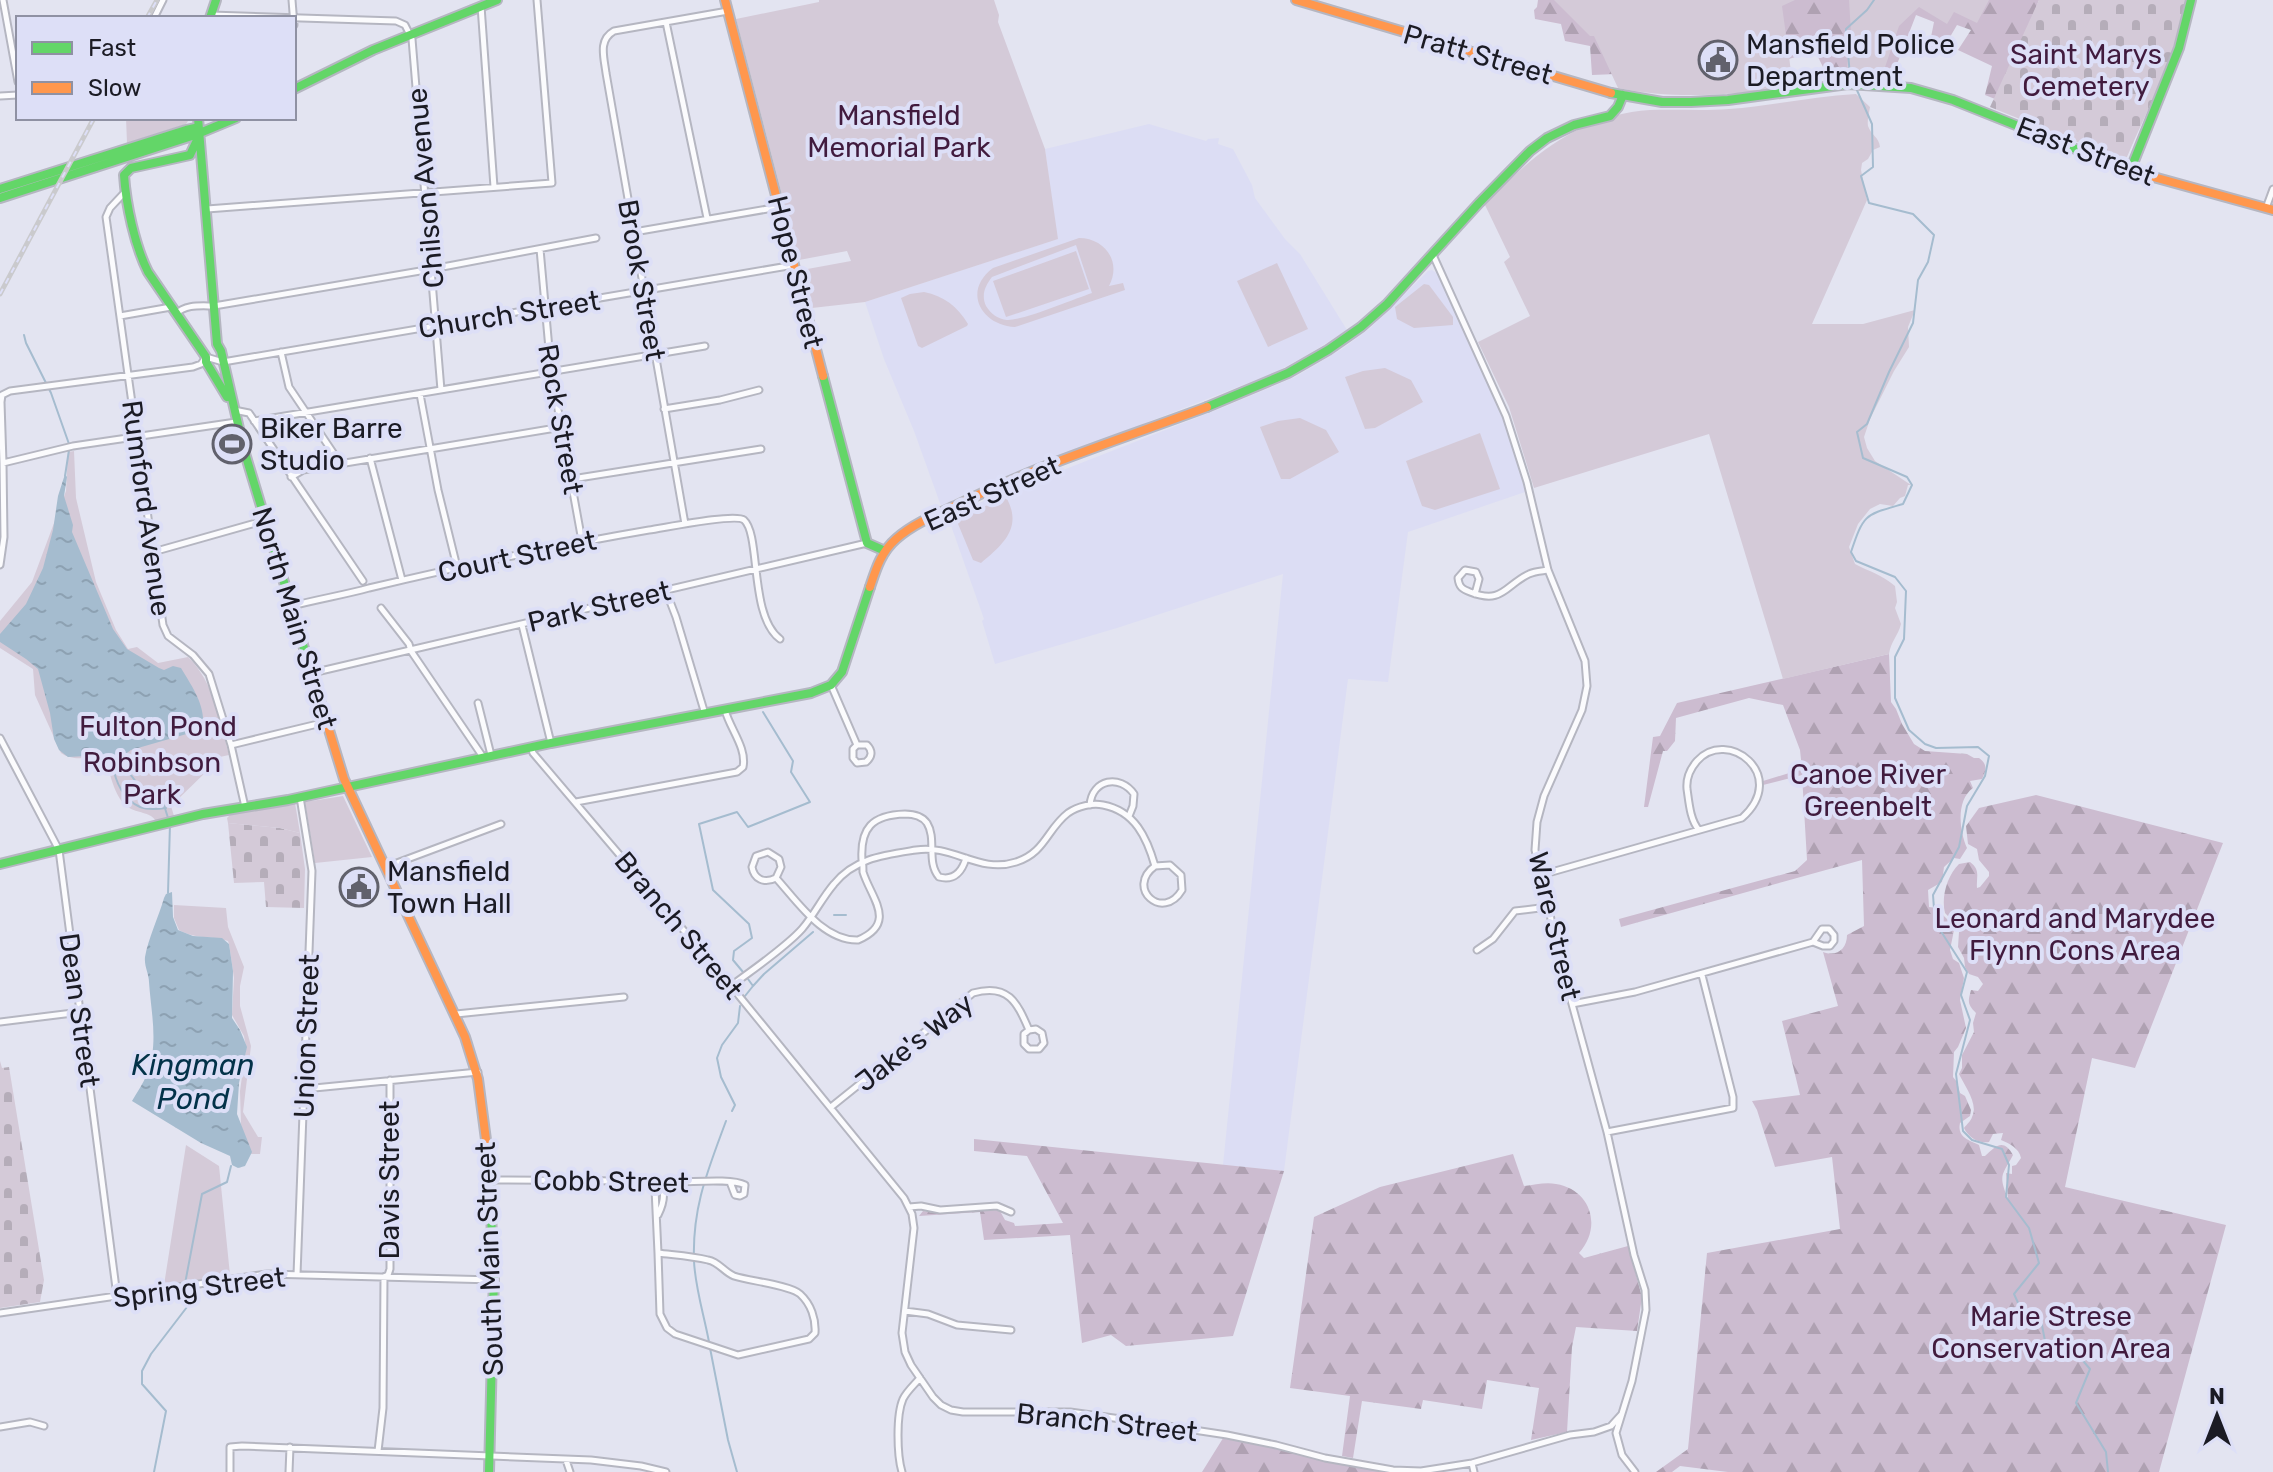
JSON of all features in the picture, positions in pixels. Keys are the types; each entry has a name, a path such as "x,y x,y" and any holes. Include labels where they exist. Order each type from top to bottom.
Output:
{"main road":[{"path":"296,88 410,34 497,0"},
{"name":"Hope Street","path":"725,0 867,543"},
{"name":"Pratt Street","path":"1296,0 1602,91 1662,102"},
{"path":"2130,171 2179,48 2191,0"},
{"name":"East Street","path":"1662,102 1728,100 1848,84 1901,87 1944,96 2130,171 2270,209"},
{"name":"East Street","path":"831,685 845,665 867,592 885,551 897,538 988,489 1233,397 1311,361 1374,317 1530,151 1567,128 1610,116 1623,95"},
{"name":"North Main Street","path":"198,120 217,344 236,422 348,787"},
{"path":"0,198 231,120"},
{"path":"0,189 186,130 195,128 200,132"},
{"path":"200,132 190,155 131,168 123,178 142,260 206,357 233,410"},
{"path":"190,155 199,161 203,172"},
{"path":"206,357 214,353 217,344"},
{"path":"867,543 885,551"},
{"path":"0,864 169,822 551,743 805,695 831,685"},
{"name":"South Main Street","path":"348,787 470,1044 478,1072 491,1180 494,1280 489,1472"}],"street":[{"path":"3,0 16,71"},
{"path":"207,209 552,183 537,0"},
{"path":"481,6 494,187"},
{"path":"707,218 666,22 728,11"},
{"path":"296,18 400,21 410,34"},
{"name":"Brook Street","path":"666,22 614,31 603,41 685,524"},
{"name":"Chilson Avenue","path":"410,34 441,390"},
{"path":"2270,209 2273,189"},
{"path":"111,207 125,192"},
{"path":"111,207 129,210"},
{"name":"Rumford Avenue","path":"111,207 106,217 165,631 193,655 209,674 231,745 245,808"},
{"path":"634,232 779,207"},
{"path":"120,316 214,306 596,238"},
{"name":"Rock Street","path":"540,249 551,371 582,541"},
{"name":"Ware Street","path":"1433,255 1506,416 1530,494 1548,570 1582,651 1587,686 1582,710 1540,810 1535,850 1607,1132 1646,1302 1632,1381 1616,1433"},
{"name":"Church Street","path":"223,362 794,265"},
{"path":"254,421 705,346"},
{"path":"281,352 289,387 340,463"},
{"path":"0,565 4,537 2,395 10,391 193,367 201,364 206,357 223,362"},
{"path":"664,409 759,390"},
{"path":"420,394 457,567"},
{"path":"233,410 249,413 363,581"},
{"path":"3,463 66,447 236,422"},
{"path":"291,477 303,470 340,463 562,427"},
{"path":"572,479 761,449"},
{"path":"370,458 402,580"},
{"name":"Court Street","path":"292,606 582,541 716,519 743,519 749,529 755,570"},
{"path":"153,552 266,520"},
{"name":"Park Street","path":"312,673 867,543"},
{"path":"755,570 768,628 780,639"},
{"path":"1475,594 1479,579 1476,572 1465,570 1458,578 1459,585 1465,591 1475,594 1493,596 1503,593 1532,572 1548,570"},
{"path":"666,591 705,714"},
{"path":"381,608 487,756"},
{"path":"522,625 551,743"},
{"path":"831,685 857,745"},
{"path":"478,703 487,756"},
{"path":"575,802 737,772 743,767 744,756 725,710"},
{"path":"231,745 327,722"},
{"name":"Dean Street","path":"0,738 59,850 117,1296"},
{"name":"Branch Street","path":"531,747 831,1107 909,1207 914,1228 903,1345 908,1359 939,1404 958,1412 1070,1412 1121,1419 1227,1435 1325,1458 1404,1471 1472,1463 1570,1435 1616,1433"},
{"path":"1541,875 1742,818 1753,807 1759,792 1759,781 1751,763 1738,753 1728,750 1710,752 1703,755 1690,770 1686,782 1688,798 1694,824 1699,830"},
{"path":"1090,805 1093,790 1108,782 1118,782 1129,787 1134,794 1129,816"},
{"name":"Union Street","path":"297,1275 312,871 300,797"},
{"path":"731,986 792,938 843,874 877,856 931,848 976,862 1010,864 1028,857 1069,813 1090,805 1111,807 1129,816 1144,838 1155,866"},
{"path":"776,878 811,916 835,935 858,940 872,932 878,923 879,909 863,872 861,847 865,831 873,823 895,815 915,815 924,820 929,830 934,872 943,878 955,876 964,866 966,858"},
{"path":"385,868 501,824"},
{"path":"768,852 779,859 781,867 776,878 764,881 754,874 752,863 760,853 768,852"},
{"path":"1170,865 1181,875 1182,890 1172,902 1156,902 1145,891 1144,879 1155,866 1170,865"},
{"path":"1477,950 1493,939 1512,915 1548,907"},
{"path":"1572,1004 1702,975 1813,942"},
{"path":"1607,1132 1733,1108 1733,1097 1702,975"},
{"name":"Jake's Way","path":"831,1107 973,993 989,990 1011,997 1020,1008 1029,1030"},
{"path":"456,1014 624,997"},
{"path":"0,1022 81,1012"},
{"name":"Jake's Way","path":"1036,1029 1042,1033 1044,1043 1039,1049 1029,1049 1024,1044 1023,1038 1029,1030 1036,1029"},
{"path":"304,1089 478,1072"},
{"name":"Davis Street","path":"378,1451 383,1408 384,1277 390,1269 390,1080"},
{"name":"Cobb Street","path":"491,1180 730,1182"},
{"path":"658,1253 716,1263 730,1275 799,1293 813,1314 815,1333 809,1339 788,1345 738,1355 675,1334 663,1321 659,1305 655,1189 660,1182"},
{"path":"909,1207 940,1210 997,1206 1011,1212"},
{"name":"Spring Street","path":"0,1313 257,1275 494,1280"},
{"path":"905,1311 928,1314 957,1325 1011,1330"},
{"path":"902,1472 899,1461 900,1408 905,1394 920,1378"},
{"name":"Branch Street","path":"1594,1432 1611,1426 1621,1415"},
{"path":"0,1427 30,1422 44,1426"},
{"path":"1616,1433 1622,1455 1635,1472"},
{"path":"230,1472 232,1447 489,1455 629,1465 666,1472"},
{"path":"289,1472 290,1447"},
{"path":"566,1460 570,1472"},
{"path":"1472,1463 1474,1472"}],"shaded area":[{"path":"1149,124 1206,141 1219,138 1218,144 1233,149 1252,185 1255,198 1300,254 1347,330 1274,373 974,490 941,506 865,302 1057,239 1045,149"},
{"path":"1432,270 1439,275 1492,391 1516,455 1525,492 1408,532 1388,682 1348,679 1284,1171 1223,1165 1283,574 995,664 982,621 984,619 948,517 1295,377 1369,329"}],"green space":[{"name":"Mansfield Memorial Park","path":"819,0 994,0 998,22 1045,149 1058,239 865,302 812,308 802,270 851,261 847,251 799,260 736,19"},
{"path":"1538,0 1575,0 1617,74 1592,75 1590,46 1565,41 1561,24 1535,19"},
{"path":"1554,0 1795,0 1782,6 1793,86 1705,95 1662,94 1618,88 1594,36 1590,36"},
{"path":"1765,0 2039,0 2000,101 1985,95 1992,66 1958,50 1971,30 1957,25 1940,54 1928,52 1934,22 1916,15 1894,72 1827,75 1815,51 1779,62"},
{"path":"1849,0 1989,0 1977,23 1954,12 1947,24 1919,7 1899,26 1881,79 1851,79 1847,67 1851,33"},
{"name":"Saint Marys Cemetery","path":"2039,0 2186,0 2176,41 2161,80 2127,157 2122,160 1990,107"},
{"path":"1856,94 1870,107 1868,126 1880,147 1873,150 1862,163 1867,200 1812,324 1863,324 1915,310 1908,327 1909,347 1870,419 1864,437 1875,461 1911,485 1908,485 1905,496 1893,506 1880,504 1870,509 1858,524 1849,547 1855,564 1895,586 1895,608 1901,624 1889,654 1783,679 1709,434 1534,488 1509,407 1478,342 1530,316 1504,262 1510,257 1485,205 1538,155 1579,129 1601,120 1650,110 1729,109"},
{"path":"126,120 189,120 186,124 127,143"},
{"path":"1079,238 1088,239 1109,253 1113,277 1109,286 1123,283 1125,290 1015,327 1003,325 985,314 977,296 984,277 993,268","holes":["1076,245 1092,293 1007,320 992,314 984,298 992,277"]},
{"path":"1076,251 1089,289 1006,317 993,281"},
{"path":"1277,263 1308,329 1268,347 1237,281"},
{"path":"1424,284 1429,285 1453,317 1453,325 1414,328 1397,319 1395,307"},
{"path":"924,292 949,303 968,324 922,348 918,346 901,298"},
{"path":"1385,368 1411,380 1423,402 1375,428 1365,429 1345,377"},
{"path":"1300,418 1326,430 1339,452 1290,479 1281,479 1260,427"},
{"path":"1480,433 1500,489 1435,510 1422,506 1406,461"},
{"name":"Fulton Pond","path":"74,451 76,498 96,582 116,630 128,649 137,647 158,663 188,657 210,690 229,755 215,758 209,769 171,806 174,816 156,821 123,803 105,755 77,758 61,753 35,695 33,669 0,648 0,621 32,582 66,491 68,452"},
{"path":"1006,497 1011,508 1012,526 1004,542 981,563 973,560 956,519"},
{"path":"1889,654 1891,702 1914,744 1925,751 1967,754 1979,758 1985,765 1982,779 1970,781 1973,788 1962,808 1962,833 1967,848 1960,859 1954,858 1944,867 1942,882 1928,890 1929,907 1936,908 1954,930 1950,950 1964,978 1960,1000 1966,1028 1954,1052 1953,1077 1971,1110 1970,1116 1960,1123 1960,1132 1979,1145 1982,1156 1999,1145 2006,1146 2013,1155 2002,1180 2008,1199 2006,1173 2012,1174 2012,1166 2021,1158 2018,1152 2001,1140 2003,1133 1993,1134 1989,1142 1981,1142 1971,1137 1964,1128 1974,1112 1974,1106 1959,1074 1962,1055 1974,1032 1976,1013 1970,1005 1971,990 1978,991 1983,984 1965,967 1958,947 1957,925 1945,913 1944,900 1948,881 1959,864 1970,862 1973,865 1977,871 1977,888 1989,876 1979,860 1977,849 1968,844 1966,826 1979,808 2036,795 2223,843 2135,1068 2092,1058 2065,1187 2226,1225 2159,1472 1728,1472 1680,1466 1672,1472 1656,1472 1688,1449 1707,1253 1840,1229 1832,1157 1775,1167 1752,1101 1800,1095 1782,1021 1838,1006 1823,952 1840,951 1847,935 1864,926 1862,860 1621,927 1619,919 1795,871 1807,860 1802,775 1763,785 1763,781 1802,769 1800,750 1783,705 1749,698 1676,718 1675,741 1667,751 1663,751 1648,807 1644,807 1653,737 1660,736 1677,703"},
{"path":"343,796 372,857 315,863 305,802"},
{"path":"295,803 300,833 228,823 230,815"},
{"path":"228,823 300,833 305,869 304,908 266,907 264,882 234,883"},
{"name":"Kingman Pond","path":"174,905 226,908 228,927 244,967 240,1006 251,1046 243,1112 258,1137 262,1137 260,1154 251,1154 241,1125 240,1091 246,1048 244,1036 232,1015 234,978 228,941 179,930 174,918"},
{"path":"0,1061 2,1068 9,1067 44,1280 40,1302 0,1308"},
{"path":"974,1139 1284,1171 1233,1336 1126,1346 1111,1335 1082,1343 1070,1235 984,1240 980,1212 919,1216 923,1211 996,1209 1015,1226 1063,1223 1027,1156 974,1151"},
{"name":"Kingman Pond","path":"186,1145 219,1166 230,1275 164,1285"},
{"path":"1513,1154 1524,1186 1556,1184 1578,1194 1585,1202 1591,1222 1590,1233 1579,1253 1584,1258 1628,1246 1642,1297 1637,1331 1576,1327 1567,1432 1531,1440 1539,1388 1487,1380 1482,1409 1423,1400 1421,1409 1362,1401 1353,1458 1342,1456 1350,1396 1290,1388 1314,1217 1380,1187"},
{"path":"1225,1435 1386,1469 1383,1472 1202,1472"}],"water":[{"name":"Fulton Pond","path":"65,474 64,496 73,525 72,532 113,629 127,649 159,668 181,668 202,710 203,725 197,731 108,759 105,755 68,757 59,750 54,739 38,669 0,642 0,634 26,604 43,568"},
{"name":"Kingman Pond","path":"172,892 173,917 178,930 193,936 222,938 229,944 233,971 232,1018 247,1047 239,1083 237,1114 252,1152 245,1166 238,1168 232,1165 230,1156 201,1143 132,1101 147,1074 153,1051 145,957 164,898"}],"waterway":[{"path":"1853,82 1846,29 1874,0"},
{"path":"1856,88 1872,124 1873,167 1861,176 1869,203 1913,214 1934,235 1928,262 1918,280 1913,323 1867,424 1857,432 1863,458 1907,477 1912,485 1903,504 1873,514 1863,523 1851,552 1856,561 1895,577 1906,591 1904,639 1895,657 1895,698 1909,730 1925,744 1936,748 1978,747 1989,756 1985,776 1967,806 1959,847 1933,895 1935,922 1967,972 1961,995 1970,1020 1956,1074 1963,1131 1972,1140 2002,1149 2009,1165 2006,1197 2029,1228 2039,1263 2014,1294 2025,1318 2041,1320 2045,1341 2067,1342 2090,1369 2076,1403 2106,1452 2108,1472"},
{"path":"24,335 51,393 69,444"},
{"path":"65,476 69,450"},
{"path":"743,972 733,960 734,951 752,938 749,924 713,890 699,824 737,812 748,827 810,802 791,772 793,761 763,712"},
{"path":"117,757 140,787 164,805 168,818"},
{"path":"117,759 113,765 116,778 129,800 143,808 166,808"},
{"path":"168,893 170,824"},
{"path":"834,915 846,915"},
{"path":"753,986 813,932"},
{"path":"745,996 753,986 748,979"},
{"path":"732,1111 735,1105 721,1077 717,1058 722,1045 738,1023 740,1006"},
{"path":"709,1342 696,1281 694,1241 702,1189 726,1121"},
{"path":"154,1472 166,1411 142,1384 142,1371 151,1354 187,1307 184,1289 202,1194 227,1182 231,1166"},
{"path":"710,1348 737,1472"}],"railway":[{"path":"148,16 157,0"},
{"path":"0,294 93,120"}],"traffic: fast":[{"path":"211,16 216,0"},
{"path":"296,88 373,50 497,0"},
{"path":"2130,171 2179,48 2191,0"},
{"path":"1611,93 1662,102 1691,102 1848,84 1911,88 1953,100 2128,170"},
{"path":"1207,407 1288,373 1361,327 1387,304 1530,151 1547,138 1574,125 1610,116 1623,95"},
{"path":"198,120 217,344 244,450 310,668"},
{"path":"0,198 195,135 231,120"},
{"path":"0,189 186,130 195,128 200,132"},
{"path":"198,138 190,155 131,168 124,175 125,187 143,262 206,357 227,397"},
{"path":"823,376 867,543 885,551"},
{"path":"0,864 203,814 288,800 551,743 811,693 831,685 842,672 870,587"},
{"path":"488,1155 494,1275 489,1472"}],"traffic: slow":[{"path":"725,0 823,376"},
{"path":"1296,0 1611,93"},
{"path":"2128,170 2273,210"},
{"path":"870,587 886,549 924,520 1048,465 1207,407"},
{"path":"310,668 344,779 465,1037 478,1079 488,1155"}],"place":[{"name":"Mansfield Police Department","path":"1718,60"},
{"name":"Biker Barre Studio","path":"232,444"},
{"name":"Mansfield Town Hall","path":"359,887"}],"park label":[{"name":"Robinbson Park","path":"152,778"},
{"name":"Canoe River Greenbelt","path":"1868,790"},
{"name":"Leonard and Marydee Flynn Cons Area","path":"2075,934"},
{"name":"Marie Strese Conservation Area","path":"2051,1332"}]}
